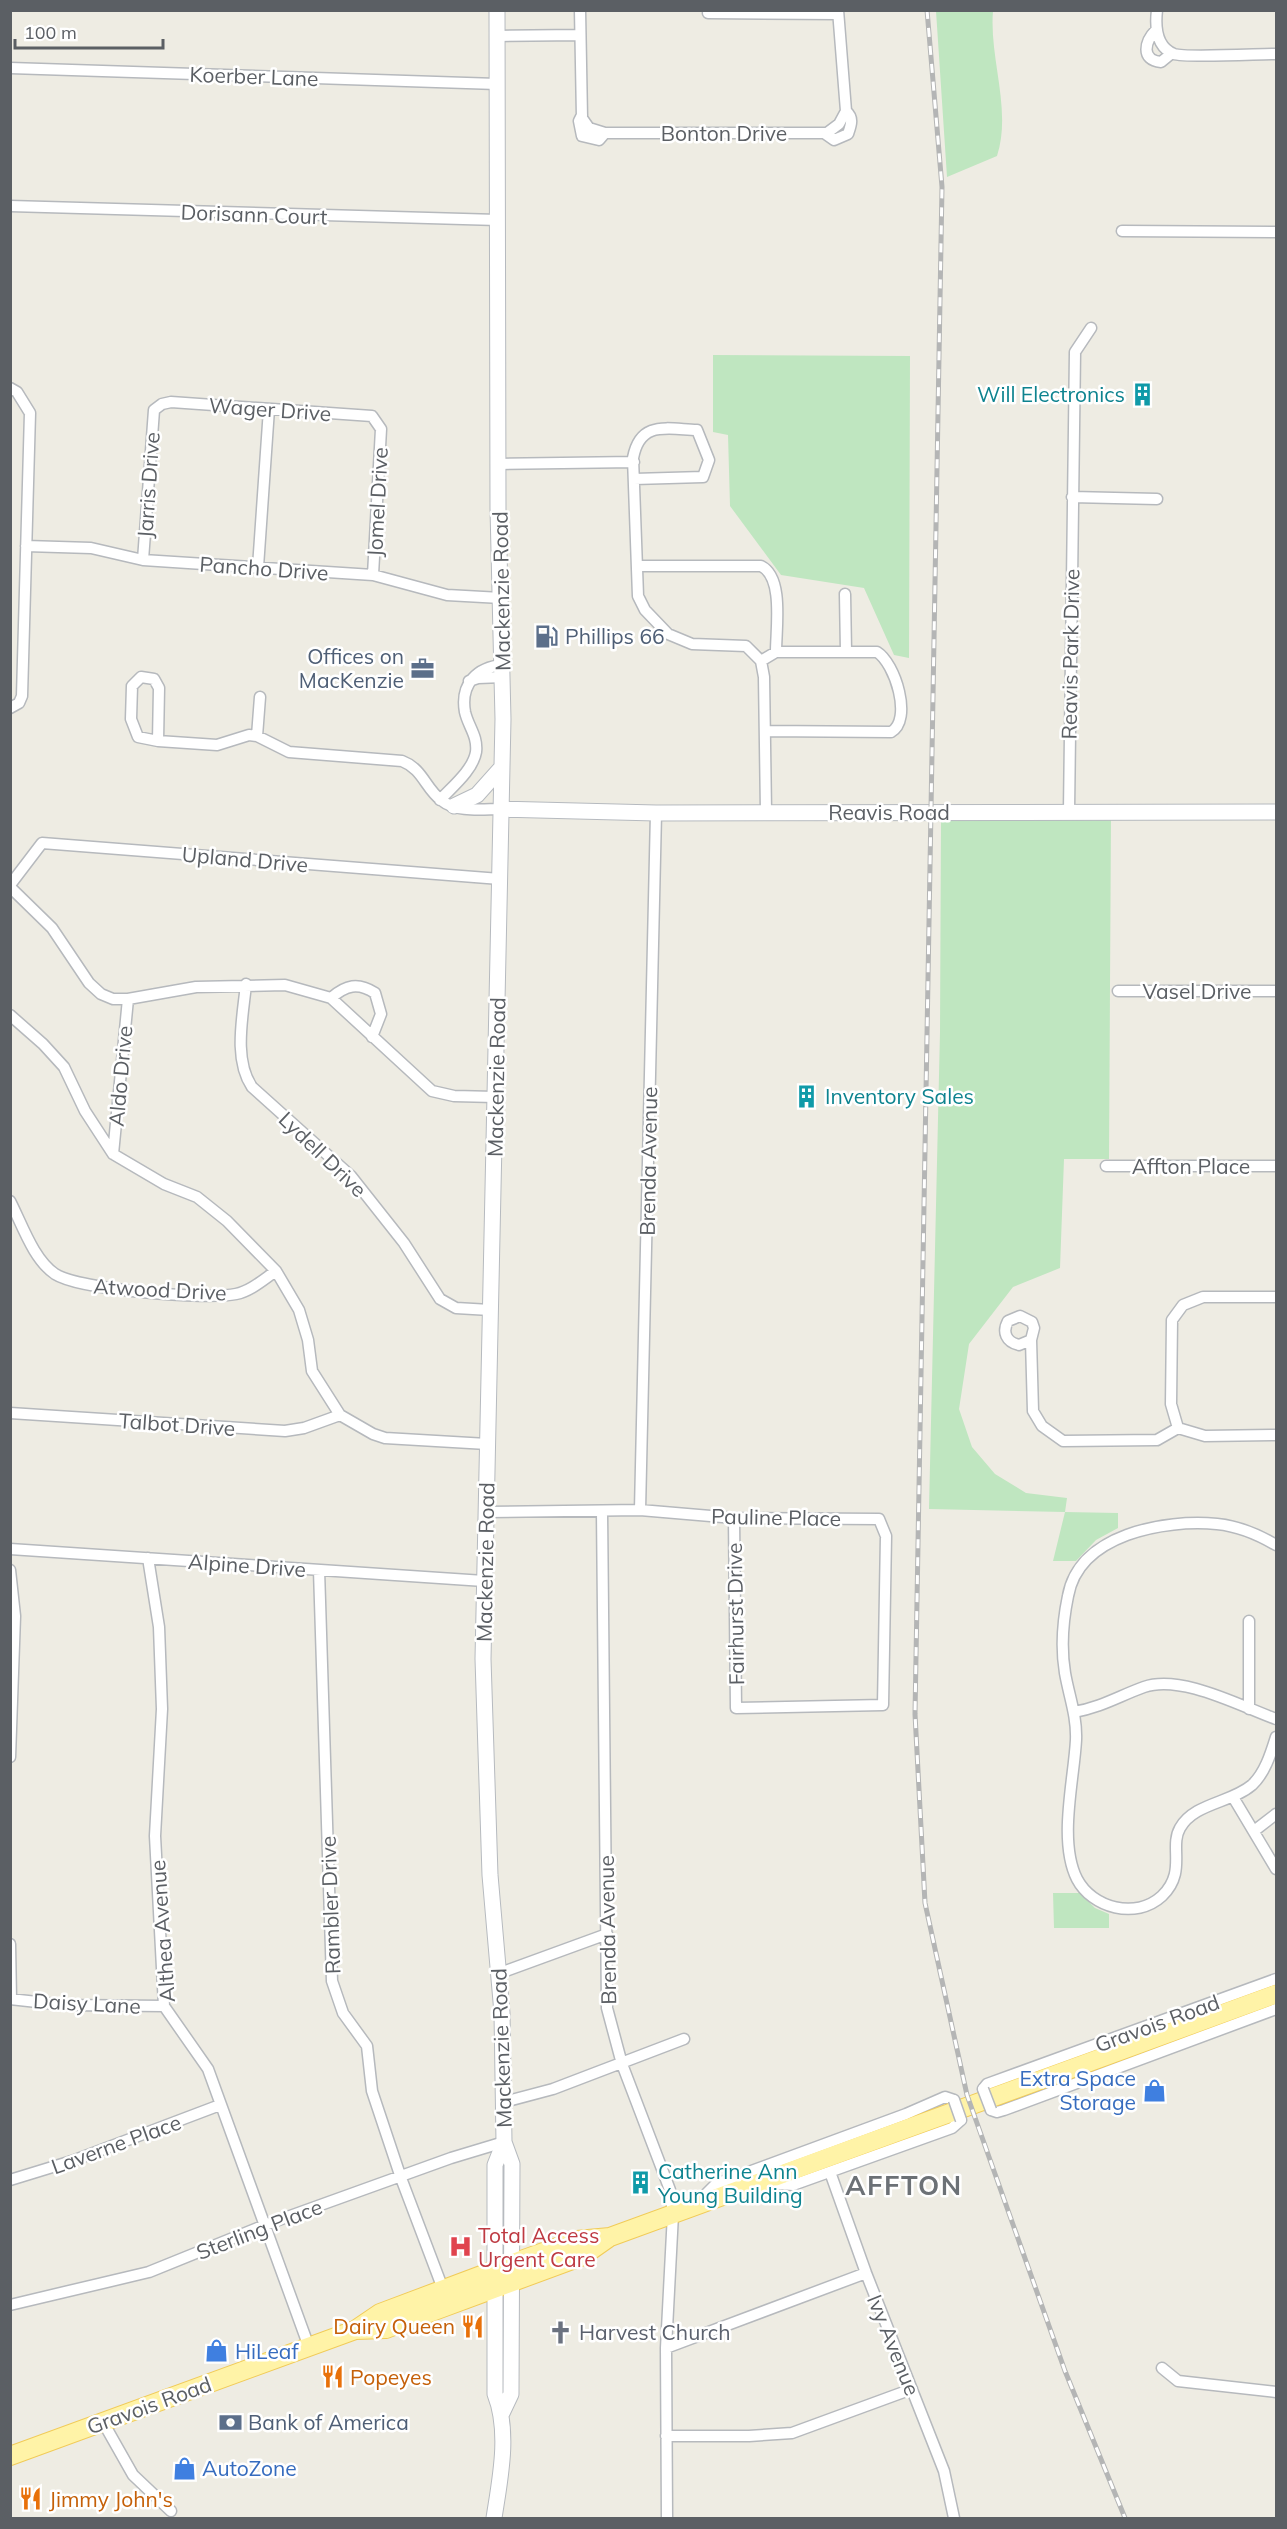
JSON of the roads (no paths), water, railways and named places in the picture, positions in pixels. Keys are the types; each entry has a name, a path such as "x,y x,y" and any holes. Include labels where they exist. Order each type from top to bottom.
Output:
{"main road":[{"name":"Mackenzie Road","path":"494,2518 501,2458 502,2413 511,2394 503,2285 504,2267 495,2165 504,2142 504,2102 500,1973 488,1848 483,1659 503,671 498,464 497,10"},
{"path":"447,803 477,795 502,766"},
{"name":"Reavis Road","path":"501,809 656,813 1276,812"},
{"name":"Gravois Road","path":"10,2456 355,2330 380,2313 577,2240 610,2237 1276,1994"},
{"name":"Gravois Road","path":"355,2330 386,2329 583,2256 610,2237"}],"street":[{"name":"Bonton Drive","path":"580,10 582,115 589,128 605,134 824,133 834,140 848,134 851,124 850,114 846,111"},
{"path":"1157,10 1156,30 1161,43 1173,53"},
{"path":"708,13 838,12 846,111 839,124 824,133"},
{"path":"1156,30 1146,43 1145,51 1154,61 1161,62 1173,53 1276,54"},
{"path":"497,36 580,35"},
{"name":"Koerber Lane","path":"10,69 497,84"},
{"name":"Dorisann Court","path":"10,206 498,220"},
{"path":"1122,231 1276,232"},
{"name":"Reavis Park Drive","path":"1069,811 1075,351 1091,328"},
{"path":"10,388 17,392 30,413 22,696 19,703 10,708"},
{"name":"Wager Drive","path":"154,410 162,404 171,402 372,416 381,429"},
{"path":"258,567 269,409"},
{"name":"Jarris Drive","path":"143,560 154,410"},
{"name":"Jomel Drive","path":"373,575 381,429"},
{"path":"634,478 703,477 709,460 697,430 652,429 640,437 635,446 634,478 638,597 652,619 668,634 692,644 746,646 761,661 766,812"},
{"path":"498,464 634,462"},
{"path":"1072,497 1157,499"},
{"name":"Pancho Drive","path":"26,546 91,548 143,560 373,575 447,595 501,598"},
{"path":"637,566 761,566 768,569 776,582 776,651"},
{"path":"845,594 846,652"},
{"path":"761,661 776,651 877,652 890,665 899,693 900,722 896,730 891,732 765,731"},
{"path":"447,803 475,756 476,742 466,713 465,698 469,682 503,671"},
{"path":"158,741 159,688 153,679 141,677 132,686 132,726 138,737 158,741 217,745 240,736 257,736 289,752 402,761 417,768 447,803 501,809"},
{"path":"257,736 260,698"},
{"name":"Brenda Avenue","path":"640,1510 656,813"},
{"name":"Upland Drive","path":"10,886 42,843 500,879"},
{"path":"10,886 52,928 94,990 113,999 128,999 196,987 246,984 285,985 331,998 432,1091 454,1096 495,1097"},
{"name":"Lydell Drive","path":"246,984 242,1045 244,1070 252,1087 263,1100 293,1121 351,1176 404,1243 440,1299 456,1308 490,1310"},
{"path":"331,998 341,989 354,986 365,986 375,993 381,1014 372,1037"},
{"name":"Vasel Drive","path":"1118,992 1276,991"},
{"name":"Aldo Drive","path":"113,1154 128,999"},
{"path":"10,1015 43,1044 64,1067 86,1111 113,1154 164,1184 196,1197 227,1221 276,1271 299,1310 312,1371 340,1415 373,1434 399,1440 487,1444"},
{"name":"Affton Place","path":"1106,1166 1276,1166"},
{"name":"Atwood Drive","path":"10,1201 44,1265 57,1275 81,1284 108,1290 227,1295 249,1288 276,1271"},
{"path":"1178,1428 1171,1404 1172,1320 1183,1305 1203,1297 1276,1297"},
{"path":"1031,1340 1033,1411 1042,1426 1063,1441 1157,1440 1178,1428 1205,1436 1276,1435"},
{"name":"Talbot Drive","path":"10,1413 285,1431 304,1428 340,1415"},
{"name":"Pauline Place","path":"486,1512 640,1510 734,1518 879,1518 886,1536 883,1705"},
{"name":"Brenda Avenue","path":"602,1511 607,2008 622,2064 670,2190 673,2214 666,2348 667,2518"},
{"name":"Fairhurst Drive","path":"734,1518 736,1708 883,1705"},
{"path":"1276,1545 1244,1530 1218,1524 1180,1524 1150,1527 1132,1533 1090,1555 1068,1593 1065,1617 1064,1671 1074,1712 1076,1737 1068,1806 1072,1862 1077,1878 1099,1902 1110,1907 1129,1909 1143,1906 1161,1896 1176,1872 1179,1828 1189,1816 1233,1797 1253,1784 1276,1737"},
{"name":"Alpine Drive","path":"10,1549 484,1581"},
{"name":"Althea Avenue","path":"148,1558 159,1627 162,1709 155,1836 164,2006 208,2069 309,2347"},
{"path":"10,1570 15,1616 10,1757"},
{"name":"Rambler Drive","path":"319,1570 332,1981 343,2013 367,2046 372,2091 401,2178 443,2289"},
{"path":"1249,1621 1249,1709"},
{"path":"1074,1712 1096,1708 1144,1687 1166,1682 1190,1687 1276,1719"},
{"path":"1233,1797 1276,1869"},
{"path":"1254,1831 1276,1814"},
{"path":"500,1973 607,1934"},
{"path":"10,1944 11,1999"},
{"name":"Gravois Road","path":"1276,1979 987,2084 983,2089 991,2110 997,2112 1276,2009"},
{"name":"Daisy Lane","path":"11,1999 64,2005 164,2006"},
{"path":"504,2102 553,2089 684,2039"},
{"name":"Gravois Road","path":"694,2206 716,2184 945,2097 954,2100 961,2120 958,2125 793,2185 758,2183"},
{"name":"Laverne Place","path":"10,2180 72,2161 220,2105"},
{"name":"Sterling Place","path":"10,2305 149,2272 265,2225 504,2142"},
{"name":"Ivy Avenue","path":"830,2172 866,2272 944,2471 954,2518"},
{"path":"666,2348 866,2272"},
{"path":"1162,2368 1178,2381 1276,2392"},
{"path":"666,2436 749,2436 792,2433 912,2389"},
{"path":"103,2422 121,2456 147,2495 171,2511"}],"railway":[{"path":"927,10 942,187 915,1714 925,1903 967,2095 1065,2371 1125,2518"}],"place":[{"name":"Will Electronics","path":"1143,394"},
{"name":"Phillips 66","path":"547,636"},
{"name":"Offices on MacKenzie","path":"422,668"},
{"name":"Inventory Sales","path":"807,1096"},
{"name":"Extra Space Storage","path":"1154,2090"},
{"name":"Catherine Ann Young Building","path":"640,2183"},
{"name":"Total Access Urgent Care","path":"460,2247"},
{"name":"Dairy Queen","path":"473,2326"},
{"name":"Harvest Church","path":"561,2332"},
{"name":"HiLeaf","path":"217,2351"},
{"name":"Popeyes","path":"332,2377"},
{"name":"Bank of America","path":"230,2422"},
{"name":"AutoZone","path":"184,2468"},
{"name":"Jimmy John's","path":"31,2499"}],"district":[{"name":"AFFTON","path":"904,2185"}]}
